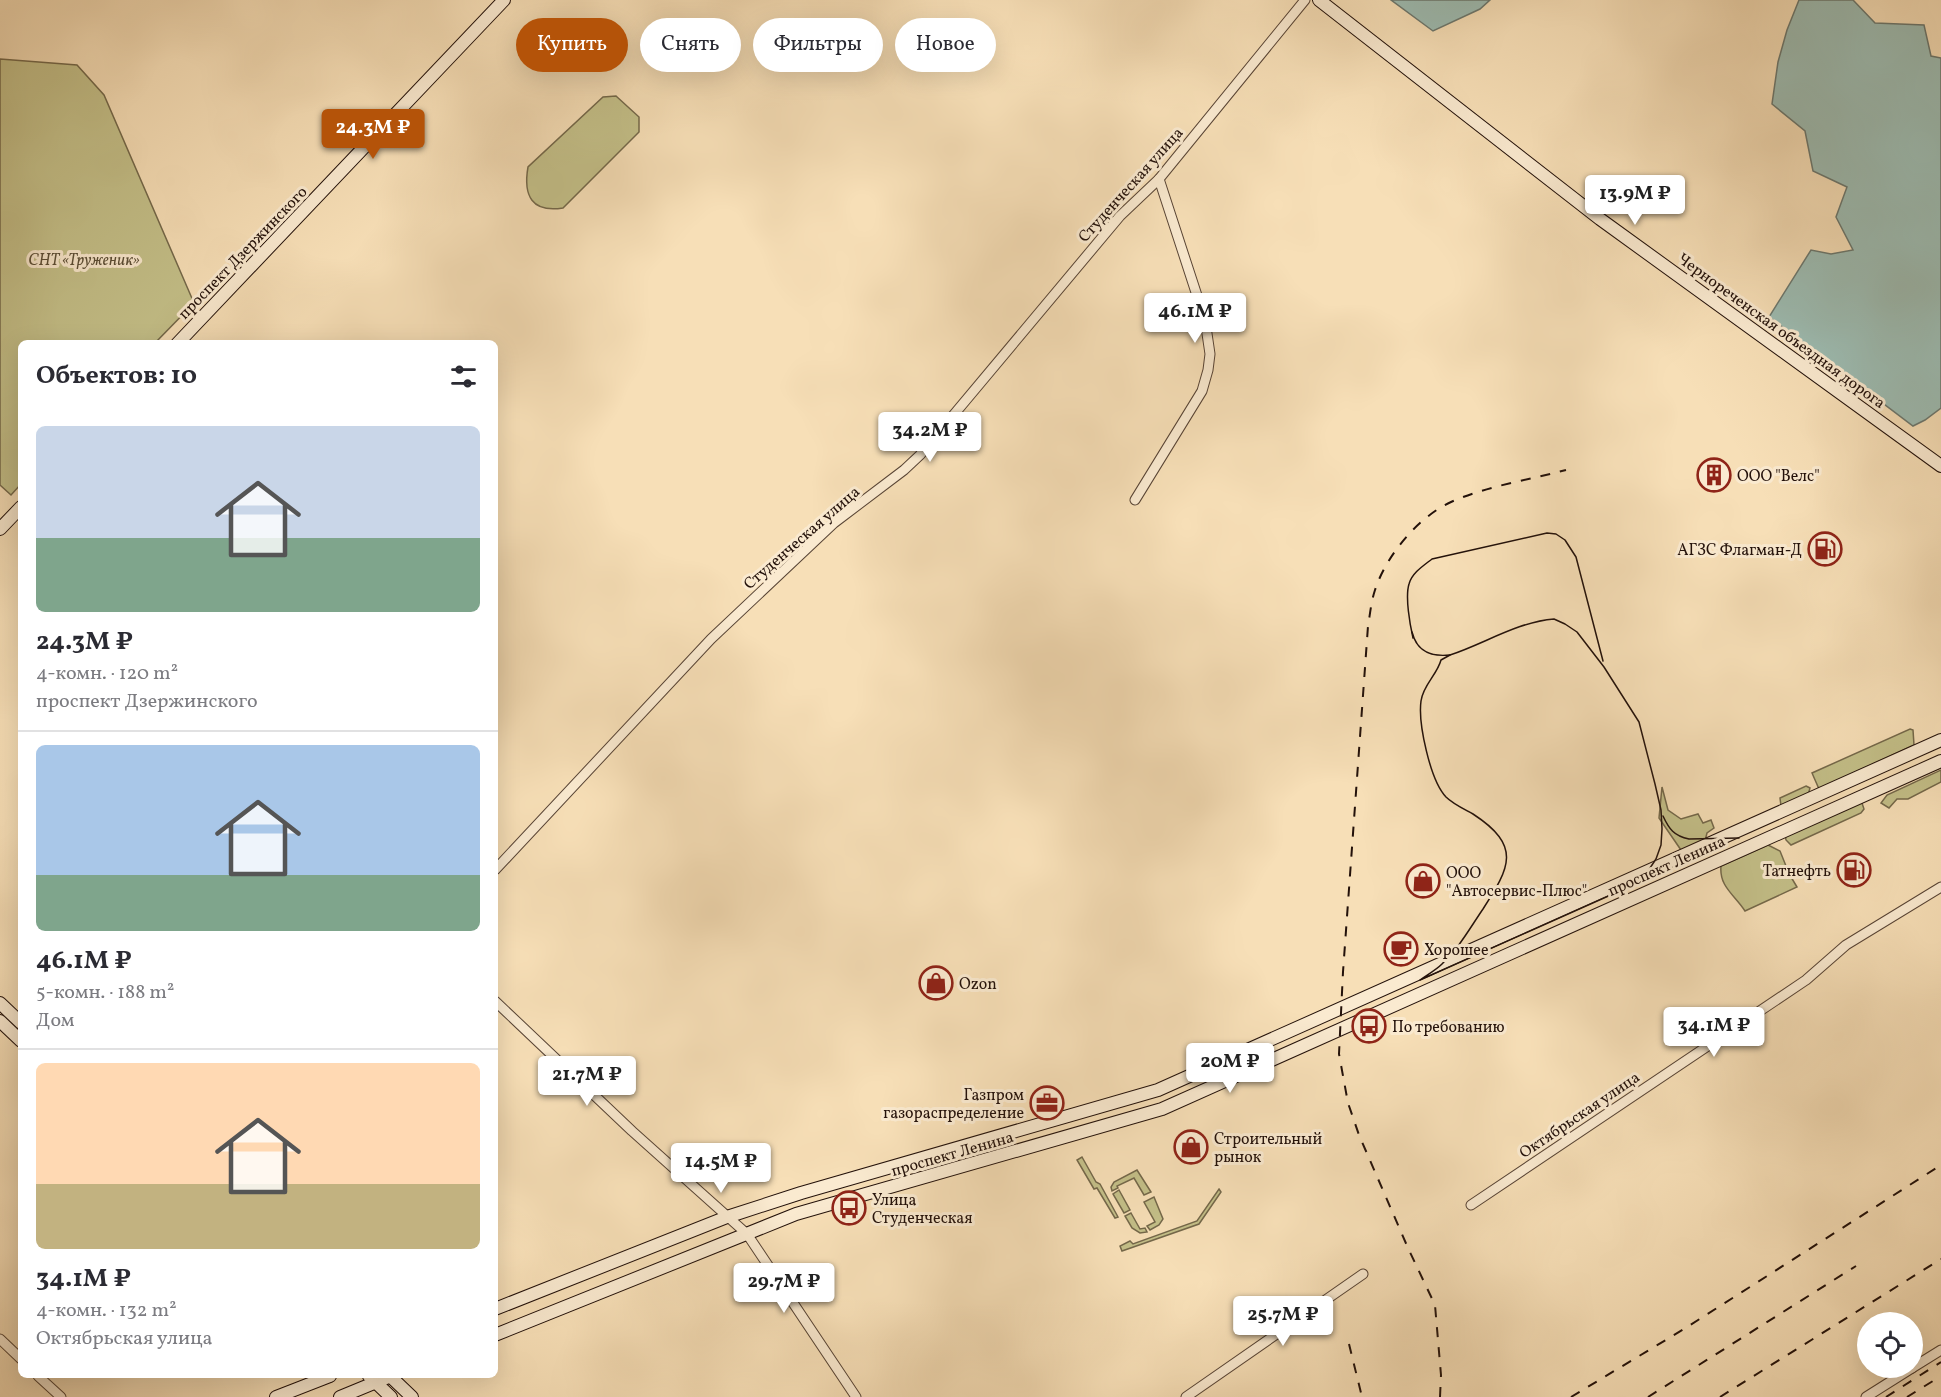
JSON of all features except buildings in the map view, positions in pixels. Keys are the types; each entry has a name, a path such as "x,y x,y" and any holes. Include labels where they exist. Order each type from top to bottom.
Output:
{"main road":[{"name":"проспект Дзержинского","path":"181,340 504,0"},
{"name":"Чернореченская объездная дорога","path":"1319,0 1600,219 1941,466"},
{"path":"2,525 18,510"},
{"name":"проспект Ленина","path":"498,1308 727,1217 801,1193 1158,1090 1941,740"},
{"name":"проспект Ленина","path":"498,1334 796,1214 1162,1108 1941,761"},
{"path":"0,1003 18,1020"},
{"path":"0,1022 18,1038"},
{"path":"276,1397 325,1378"},
{"path":"393,1378 412,1397"},
{"path":"340,1397 373,1379 391,1397"}],"street":[{"name":"Студенческая улица","path":"498,867 711,639 834,523 904,470 920,455 1112,224 1159,179 1305,0"},
{"path":"1135,500 1202,391 1210,354 1205,320 1159,179"},
{"name":"Октябрьская улица","path":"1471,1205 1806,980 1846,945 1941,887"},
{"path":"498,1004 632,1131 747,1234 856,1397"},
{"path":"1186,1397 1363,1274"},
{"path":"0,1339 18,1356"},
{"path":"1923,1361 1941,1350"},
{"path":"40,1378 61,1397"},
{"path":"1866,1397 1896,1378"}],"green space":[{"name":"СНТ «Труженик»","path":"0,59 77,65 104,95 194,303 158,340 18,340 18,487 11,495 0,485"},
{"path":"616,96 639,117 639,132 563,208 552,209 537,205 532,200 527,186 528,167 603,97"},
{"path":"1910,729 1913,730 1914,745 1819,789 1812,773"},
{"path":"1941,770 1941,782 1908,799 1897,799 1889,808 1881,803 1887,795"},
{"path":"1806,786 1810,788 1808,795 1781,806 1780,798"},
{"path":"1662,787 1668,810 1681,819 1698,814 1703,823 1711,820 1714,828 1707,833 1705,841 1681,850 1659,818"},
{"path":"1857,801 1862,803 1864,809 1861,813 1791,845 1786,840 1785,834"},
{"path":"1768,845 1780,851 1790,876 1772,873 1791,877 1797,887 1745,911 1722,880 1721,866"},
{"path":"1082,1157 1118,1217 1115,1218 1097,1188 1094,1189 1077,1160"},
{"path":"1137,1170 1151,1192 1144,1195 1134,1178 1112,1191 1111,1187 1114,1182"},
{"path":"1219,1189 1221,1192 1199,1224 1122,1251 1120,1246 1130,1241 1133,1244 1197,1221"},
{"path":"1119,1190 1130,1210 1124,1213 1113,1194"},
{"path":"1154,1197 1163,1219 1159,1225 1150,1230 1147,1226 1155,1222 1144,1202"},
{"path":"1131,1213 1140,1229 1145,1228 1147,1232 1140,1233 1132,1228 1125,1216"}],"water":[{"path":"1391,0 1490,0 1480,9 1433,31"},
{"path":"1799,0 1853,0 1875,23 1924,25 1931,56 1941,58 1941,408 1913,426 1769,317 1811,250 1831,254 1853,250 1836,217 1847,187 1813,171 1805,131 1772,104 1778,62"}],"tram line":[{"path":"1413,638 1409,619 1409,584 1415,573 1432,559 1547,533 1556,534 1565,540 1576,557 1603,661"},
{"path":"1554,619 1577,632 1604,667 1639,722 1661,810 1661,845 1656,859 1648,871 1633,885 1420,980 1442,964 1464,938 1500,881 1505,869 1506,858 1505,847 1499,836 1473,814 1452,802 1440,789 1430,765 1423,737 1422,695 1441,660 1527,624 1554,619"},
{"path":"1412,632 1421,649 1431,654 1450,655"},
{"path":"1663,816 1667,825 1684,838 1739,838"}],"railway":[{"path":"1440,1397 1441,1375 1435,1305 1359,1135 1348,1103 1339,1054 1368,626 1375,590 1387,564 1415,527 1427,517 1465,496 1566,470"},
{"path":"1571,1397 1684,1329 1941,1165"},
{"path":"1720,1397 1941,1259"},
{"path":"1648,1397 1856,1266"},
{"path":"1349,1344 1362,1397"},
{"path":"1886,1397 1941,1362"},
{"path":"1907,1397 1941,1376"}],"place":[{"name":"ООО \"Велс\"","path":"1714,475"},
{"name":"АГЗС Флагман-Д","path":"1825,549"},
{"name":"Татнефть","path":"1854,870"},
{"name":"ООО \"Автосервис-Плюс\"","path":"1423,881"},
{"name":"Хорошее","path":"1401,949"},
{"name":"Ozon","path":"936,983"},
{"name":"По требованию","path":"1369,1026"},
{"name":"Газпром газораспределение","path":"1047,1103"},
{"name":"Строительный рынок","path":"1191,1147"},
{"name":"Улица Студенческая","path":"849,1208"}]}
